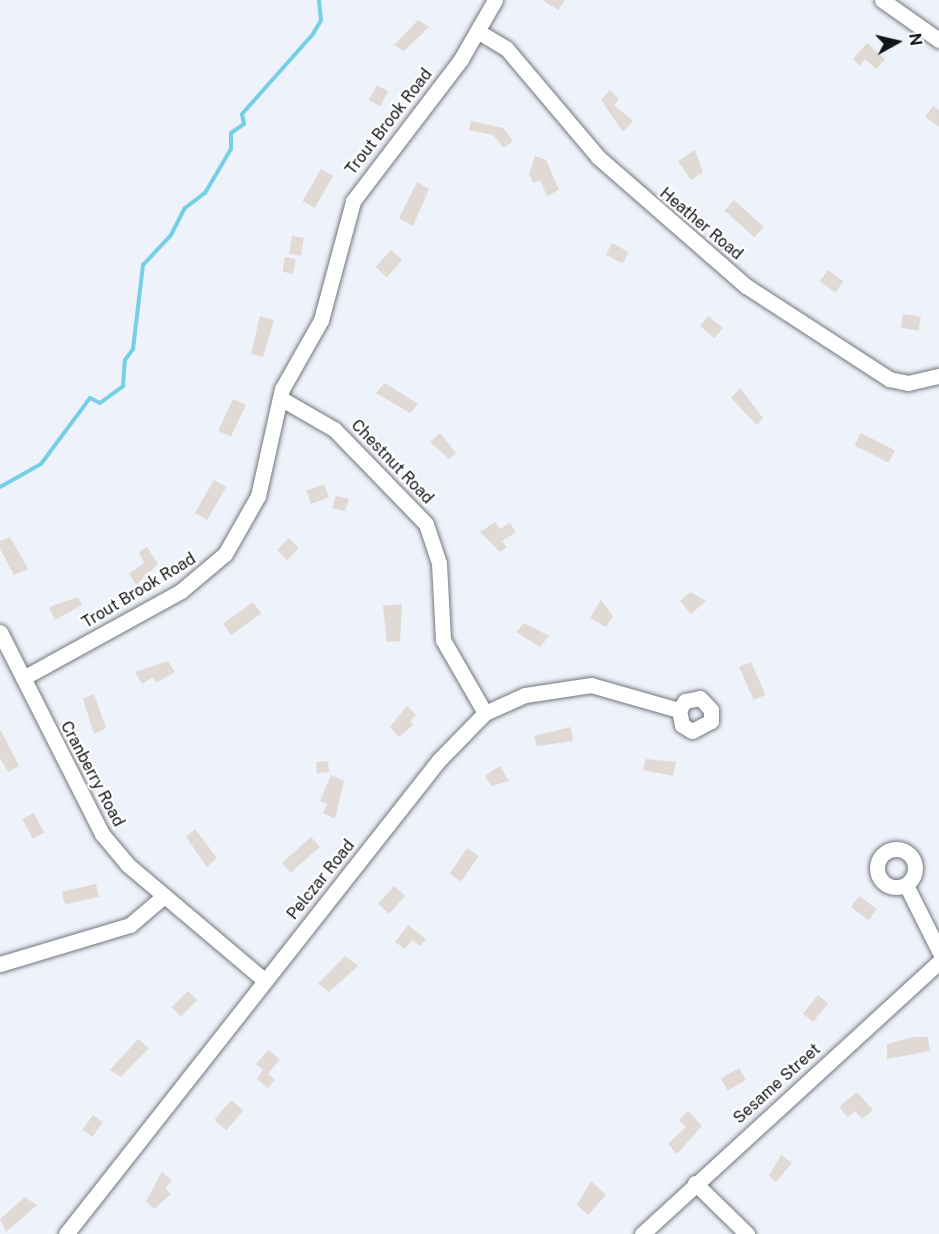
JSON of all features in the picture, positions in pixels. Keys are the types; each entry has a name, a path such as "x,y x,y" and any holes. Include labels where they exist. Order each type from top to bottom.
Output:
{"street":[{"name":"Trout Brook Road","path":"23,678 181,591 225,554 258,496 280,398 321,320 352,201 479,32 495,0"},
{"path":"882,0 939,40"},
{"name":"Heather Road","path":"479,32 506,48 598,157 746,286 889,378 908,383 939,376"},
{"name":"Chestnut Road","path":"280,398 334,429 426,524 439,563 443,640 485,713"},
{"name":"Cranberry Road","path":"0,632 102,834 164,896 264,980"},
{"name":"Pelczar Road","path":"66,1234 439,760 485,713 525,695 572,686 613,688 679,710"},
{"path":"906,885 939,951"},
{"path":"0,964 130,925 164,896"},
{"name":"Sesame Street","path":"642,1234 694,1183 939,962"},
{"path":"694,1183 747,1234"}],"building":[{"path":"542,0 565,0 558,10"},
{"path":"418,20 429,27 404,51 394,45"},
{"path":"867,43 885,59 876,69 865,59 860,66 853,59"},
{"path":"377,85 388,91 380,106 369,100"},
{"path":"610,90 619,99 614,105 633,121 623,132 601,100"},
{"path":"933,106 939,110 939,127 925,117"},
{"path":"471,121 503,128 513,141 504,148 493,135 469,130"},
{"path":"695,150 703,172 691,180 678,161"},
{"path":"535,156 546,160 559,190 547,196 540,180 533,183 529,174"},
{"path":"321,169 333,176 315,208 302,201"},
{"path":"417,182 429,189 413,226 399,218"},
{"path":"734,200 764,227 754,237 725,210"},
{"path":"292,236 304,238 301,256 289,254"},
{"path":"612,243 629,252 623,263 606,254"},
{"path":"391,250 402,260 387,277 376,267"},
{"path":"285,257 296,259 293,274 282,272"},
{"path":"828,270 843,281 835,292 820,281"},
{"path":"903,314 921,317 919,331 901,328"},
{"path":"260,316 274,320 263,357 251,354"},
{"path":"708,316 723,328 715,338 700,326"},
{"path":"385,383 418,404 410,413 376,393"},
{"path":"740,388 763,418 757,425 731,398"},
{"path":"233,399 246,405 231,437 218,431"},
{"path":"440,433 456,453 449,459 430,442"},
{"path":"861,433 895,450 889,463 855,445"},
{"path":"214,480 226,487 207,520 195,513"},
{"path":"324,484 329,497 311,504 306,491"},
{"path":"336,496 349,499 345,511 332,508"},
{"path":"495,522 500,529 510,523 516,532 502,541 507,547 500,552 480,532"},
{"path":"10,537 28,569 14,575 0,549 0,541"},
{"path":"289,538 299,548 287,560 277,550"},
{"path":"147,547 158,564 136,585 129,574 144,563 139,552"},
{"path":"690,592 706,601 691,614 680,601"},
{"path":"78,597 82,605 55,620 49,607"},
{"path":"601,600 613,616 606,627 590,618"},
{"path":"253,602 261,613 231,635 223,624"},
{"path":"402,604 400,641 387,642 383,606"},
{"path":"524,623 549,636 540,647 516,632"},
{"path":"168,661 175,672 156,683 153,677 142,684 135,672"},
{"path":"751,662 766,695 754,700 739,667"},
{"path":"94,694 106,728 94,734 83,699"},
{"path":"407,706 416,715 410,721 413,725 399,737 390,727"},
{"path":"571,727 573,741 537,746 534,736"},
{"path":"0,729 19,766 8,772 0,758"},
{"path":"646,759 676,762 673,776 643,770"},
{"path":"328,761 329,772 317,773 316,762"},
{"path":"500,766 509,781 491,786 485,776"},
{"path":"331,775 344,781 335,819 323,813 327,804 320,801"},
{"path":"34,813 44,833 32,839 22,819"},
{"path":"195,829 217,858 207,867 186,837"},
{"path":"311,837 320,847 291,873 282,863"},
{"path":"467,848 479,856 461,882 450,874"},
{"path":"96,884 99,897 65,905 62,892"},
{"path":"394,886 405,896 389,914 378,904"},
{"path":"859,896 877,909 869,920 851,907"},
{"path":"408,925 426,939 420,946 412,940 405,949 395,942"},
{"path":"345,956 358,966 329,992 318,984"},
{"path":"188,991 197,1000 181,1016 172,1007"},
{"path":"818,995 828,1003 813,1022 803,1014"},
{"path":"914,1037 928,1037 930,1051 887,1059 887,1044"},
{"path":"138,1039 149,1048 121,1077 110,1070"},
{"path":"268,1050 280,1059 268,1074 275,1080 268,1088 257,1079 263,1070 256,1064"},
{"path":"739,1068 746,1080 728,1091 721,1078"},
{"path":"857,1092 873,1110 862,1119 855,1111 848,1117 839,1107"},
{"path":"231,1100 243,1110 227,1130 214,1120"},
{"path":"688,1111 702,1126 677,1154 668,1144 686,1127 679,1120"},
{"path":"93,1115 103,1122 93,1137 83,1130"},
{"path":"781,1155 792,1163 776,1182 769,1176"},
{"path":"162,1172 172,1181 165,1188 171,1194 154,1209 146,1201"},
{"path":"591,1181 606,1195 588,1215 577,1205"},
{"path":"25,1197 37,1205 6,1232 0,1219"}],"waterway":[{"path":"0,487 41,464 90,398 100,403 123,386 125,360 133,349 143,265 171,235 185,208 205,193 231,149 231,133 244,124 242,114 313,34 321,20 319,0"}]}
